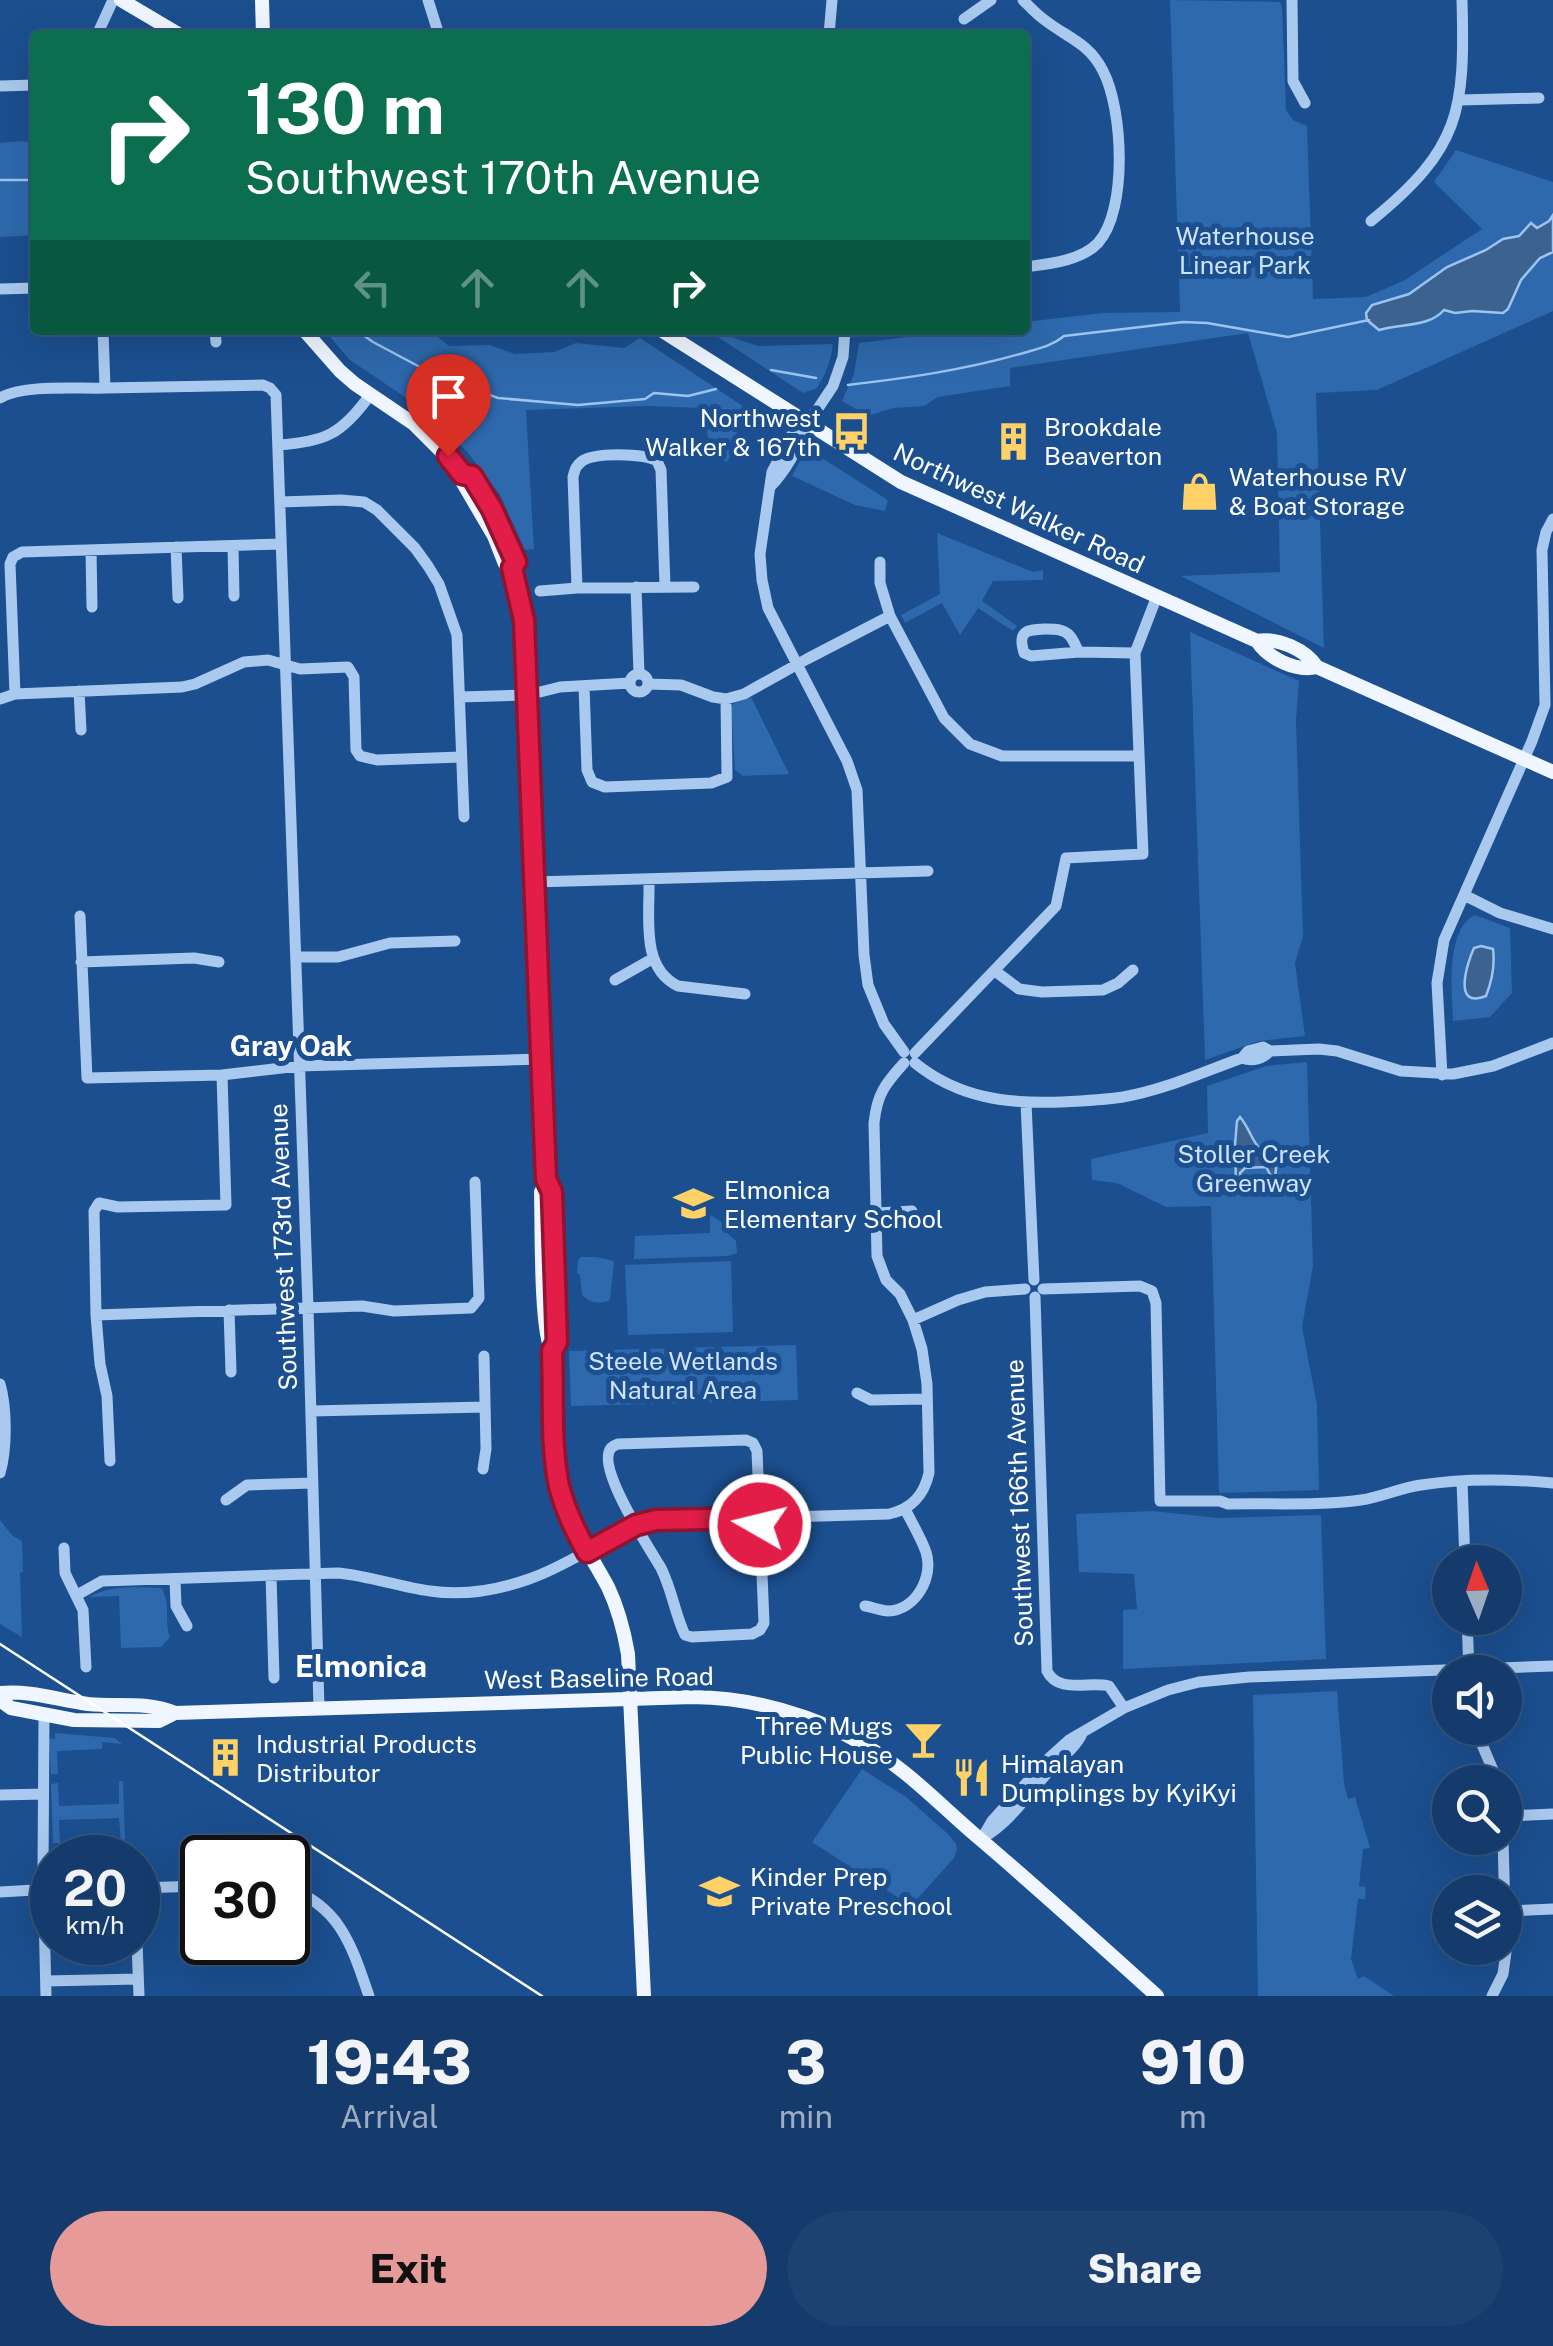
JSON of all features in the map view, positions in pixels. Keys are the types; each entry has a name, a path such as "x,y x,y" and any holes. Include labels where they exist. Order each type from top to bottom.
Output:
{"main road":[{"path":"122,0 172,30"},
{"path":"262,0 263,30"},
{"path":"308,335 330,362 414,424 462,474 472,476 516,562 512,568 524,620 528,695 546,1184 552,1192 557,1472 566,1507 608,1588 628,1654 644,1996"},
{"name":"Northwest Walker Road","path":"669,335 900,482 1257,641 1270,638 1308,655 1317,668 1553,772"},
{"name":"West Baseline Road","path":"175,1712 159,1722 110,1722 11,1708 0,1697 15,1692 94,1704 157,1705 175,1712 631,1698 710,1697 762,1704 812,1719 894,1764 1156,1996"}],"street":[{"path":"99,30 113,0"},
{"path":"428,0 437,30"},
{"path":"829,30 832,0"},
{"path":"964,18 991,0"},
{"path":"1022,0 1047,22 1080,42 1104,71 1116,114 1120,184 1110,222 1097,245 1073,257 1030,266"},
{"path":"1292,0 1293,81 1305,103"},
{"path":"1371,220 1416,182 1445,141 1460,100 1464,66 1462,0"},
{"path":"0,86 30,85"},
{"path":"1460,100 1539,98"},
{"path":"0,289 30,288"},
{"path":"0,398 27,390 105,388 103,335"},
{"path":"845,335 843,356 833,386 807,422 791,436 772,472 762,530 762,580 768,608 847,761 857,790 868,985 884,1024 910,1058 941,1082 974,1095 1026,1103 1124,1097 1242,1058 1250,1061 1270,1050 1319,1049 1401,1071 1442,1074 1493,1066 1553,1043"},
{"name":"Southwest 173rd Avenue","path":"105,388 251,385 270,388 276,396 319,1708"},
{"path":"278,446 314,442 332,435 352,420 370,395"},
{"path":"577,588 573,477 576,466 595,456 642,455 657,460 661,470 665,586"},
{"path":"280,502 364,502 414,548 438,584 453,623 458,650 464,817"},
{"path":"1442,1074 1437,983 1444,940 1542,715 1546,694 1542,550 1553,519"},
{"path":"16,694 6,614 10,564 22,552 281,544"},
{"path":"234,546 234,596"},
{"path":"176,547 178,598"},
{"path":"91,550 92,607"},
{"path":"880,562 880,583 890,616 944,718 970,744 1002,756 1138,756"},
{"path":"540,591 694,586"},
{"path":"636,587 639,680"},
{"path":"77,1595 102,1581 315,1573 372,1577 434,1592 472,1592 532,1578 636,1525 656,1520 888,1514 905,1509 916,1500 929,1473 928,1399 922,1349 913,1320 900,1294 886,1280 878,1256 876,1103 884,1086 1056,906 1066,858 1143,854 1135,654 1157,596"},
{"path":"460,697 528,695 639,680 681,685 726,699 744,694 890,616"},
{"path":"1079,652 1069,635 1058,628 1028,630 1021,642 1024,653 1031,656 1079,652 1135,654"},
{"path":"0,699 16,694 182,687 244,662 268,660 300,669 348,667 354,677 356,750 360,756 376,760 461,757"},
{"path":"584,686 587,770 592,782 605,787 712,783 727,777 726,699"},
{"path":"78,691 80,730"},
{"path":"534,882 928,871"},
{"path":"649,880 652,959 664,977 678,986 745,994"},
{"path":"1464,895 1500,912 1553,929"},
{"path":"80,916 87,1078 222,1075 299,1066 542,1059"},
{"path":"296,957 338,957 390,943 455,941"},
{"path":"82,962 194,958 219,962"},
{"path":"615,980 652,959"},
{"path":"995,971 1019,989 1042,992 1104,990 1118,984 1133,970"},
{"path":"110,1460 107,1396 96,1314 94,1210 99,1203 118,1207 226,1204 222,1075"},
{"name":"Southwest 166th Avenue","path":"1026,1103 1047,1671 1058,1684 1109,1686 1124,1708"},
{"path":"96,1314 362,1306 394,1311 470,1308 479,1298 475,1182"},
{"path":"876,1213 912,1211"},
{"path":"913,1320 985,1292 1140,1286 1152,1291 1156,1303 1160,1501 1228,1504 1361,1500 1405,1487 1462,1481 1553,1483"},
{"path":"229,1310 231,1372"},
{"path":"483,1469 484,1356"},
{"path":"0,1384 5,1451 0,1473"},
{"path":"857,1392 871,1400 928,1399"},
{"path":"311,1411 486,1407"},
{"path":"753,1442 764,1623 760,1630 752,1634 685,1635 667,1582 636,1525 610,1468 609,1452 613,1446 753,1442"},
{"path":"1462,1481 1464,1545"},
{"path":"226,1500 247,1484 312,1482"},
{"path":"865,1606 888,1611 903,1607 924,1586 926,1554 905,1509"},
{"path":"64,1548 65,1574 83,1610 86,1667"},
{"path":"270,1575 274,1678"},
{"path":"175,1579 176,1606 188,1626"},
{"path":"1522,1667 1553,1666"},
{"path":"981,1840 1000,1828 1054,1765 1074,1748 1081,1735 1124,1708 1168,1690 1216,1680 1432,1671"},
{"path":"44,1715 45,1835"},
{"path":"0,1795 43,1794"},
{"path":"1522,1815 1553,1814"},
{"path":"0,1892 30,1890"},
{"path":"310,1899 339,1924 369,1996"},
{"path":"1522,1910 1553,1909"},
{"path":"46,1965 46,1996"},
{"path":"138,1965 139,1996"},
{"path":"1492,1996 1504,1965"},
{"path":"46,1982 138,1979"}],"green space":[{"name":"Waterhouse Linear Park","path":"1170,0 1280,2 1286,110 1293,120 1307,126 1313,299 1366,297 1405,280 1482,229 1434,182 1456,150 1553,182 1553,311 1377,390 1316,393 1324,648 1181,576 1280,572 1277,433 1248,333 1010,368 1010,386 938,397 924,406 893,408 868,416 842,401 854,374 859,343 924,335 1030,335 1030,321 1102,313 1180,312"},
{"path":"30,142 30,235 0,237 0,143"},
{"path":"328,335 435,335 449,346 489,345 515,354 554,352 576,343 624,348 640,338 764,420 755,433 741,425 727,462 712,457 702,408 526,410 534,549 525,550 500,495 469,454 433,416 350,360"},
{"path":"728,336 758,346 833,344 828,367 817,388 803,393 718,337"},
{"path":"808,452 888,500 885,511 855,505 792,476"},
{"path":"937,533 1033,572 1043,570 1043,580 993,581 982,601 1017,626 1013,631 978,608 960,635 942,603 905,623 901,615 940,594"},
{"path":"1190,632 1299,681 1296,720 1303,936 1295,963 1305,1036 1259,1041 1205,1060"},
{"path":"751,697 789,774 743,776 735,770 731,708"},
{"path":"1475,915 1510,928 1512,993 1490,1017 1453,1021 1455,947 1465,922"},
{"name":"Stoller Creek Greenway","path":"1307,1062 1313,1266 1302,1327 1317,1405 1319,1490 1219,1493 1211,1206 1166,1207 1117,1183 1092,1180 1091,1159 1208,1133 1207,1086 1266,1066"},
{"path":"710,1215 727,1225 724,1230 736,1241 737,1253 634,1259 635,1236 710,1233"},
{"path":"581,1257 614,1261 610,1300 595,1302 582,1295 577,1273"},
{"path":"731,1261 733,1332 628,1335 625,1265"},
{"name":"Steele Wetlands Natural Area","path":"796,1345 798,1400 571,1406 569,1351"},
{"path":"1153,1511 1218,1518 1321,1515 1326,1659 1123,1669 1123,1610 1137,1609 1134,1574 1079,1572 1076,1514"},
{"path":"0,1520 22,1541 22,1637 0,1624"},
{"path":"161,1588 166,1598 170,1637 161,1647 121,1648 119,1596 89,1597 115,1589"},
{"path":"1337,1691 1344,1784 1348,1799 1355,1797 1370,1848 1363,1849 1359,1886 1366,1887 1365,1899 1358,1899 1351,1959 1358,1979 1364,1976 1394,1996 1258,1996 1253,1695"},
{"path":"55,1733 115,1738 122,1744 102,1742 102,1749 57,1751 58,1774 51,1774 49,1738 55,1739"},
{"path":"862,1769 906,1797 956,1844 954,1858 911,1906 812,1842"},
{"path":"119,1781 123,1781 125,1835 120,1835 119,1818 59,1820 60,1835 53,1835 51,1784 58,1783 59,1806 119,1804"}],"shaded area":[{"path":"1553,215 1553,252 1540,258 1521,280 1503,313 1444,310 1422,322 1379,330 1367,320 1366,313 1372,305 1409,294 1447,267 1503,239 1519,236 1531,223 1537,228"},
{"path":"1474,948 1493,949 1493,967 1486,996 1475,999 1465,991 1465,983"},
{"path":"1240,1117 1264,1153 1278,1152 1274,1185 1269,1187 1271,1176 1266,1167 1245,1168 1240,1173 1242,1190 1237,1194 1234,1157"}],"waterway":[{"path":"0,180 30,180"},
{"path":"848,385 978,365 1043,347 1064,336 1183,322 1288,337 1369,320"},
{"path":"363,335 433,374 498,398 578,405 645,399 654,393 688,396 716,389"},
{"path":"771,370 816,378"}],"tram line":[{"path":"0,1644 542,1996"}],"place":[{"name":"Northwest Walker & 167th","path":"851,432"},
{"name":"Brookdale Beaverton","path":"1014,441"},
{"name":"Waterhouse RV & Boat Storage","path":"1199,491"},
{"name":"Elmonica Elementary School","path":"694,1204"},
{"name":"Three Mugs Public House","path":"923,1740"},
{"name":"Industrial Products Distributor","path":"226,1758"},
{"name":"Himalayan Dumplings by KyiKyi","path":"971,1778"},
{"name":"Kinder Prep Private Preschool","path":"720,1891"}],"district":[{"name":"Gray Oak","path":"291,1046"},
{"name":"Elmonica","path":"361,1667"}],"route":[{"path":"448,456 462,474 472,476 504,532 516,562 512,568 524,620 546,1184 552,1192 556,1457 562,1496 587,1552 636,1525 656,1520 760,1518 760,1525"}]}
